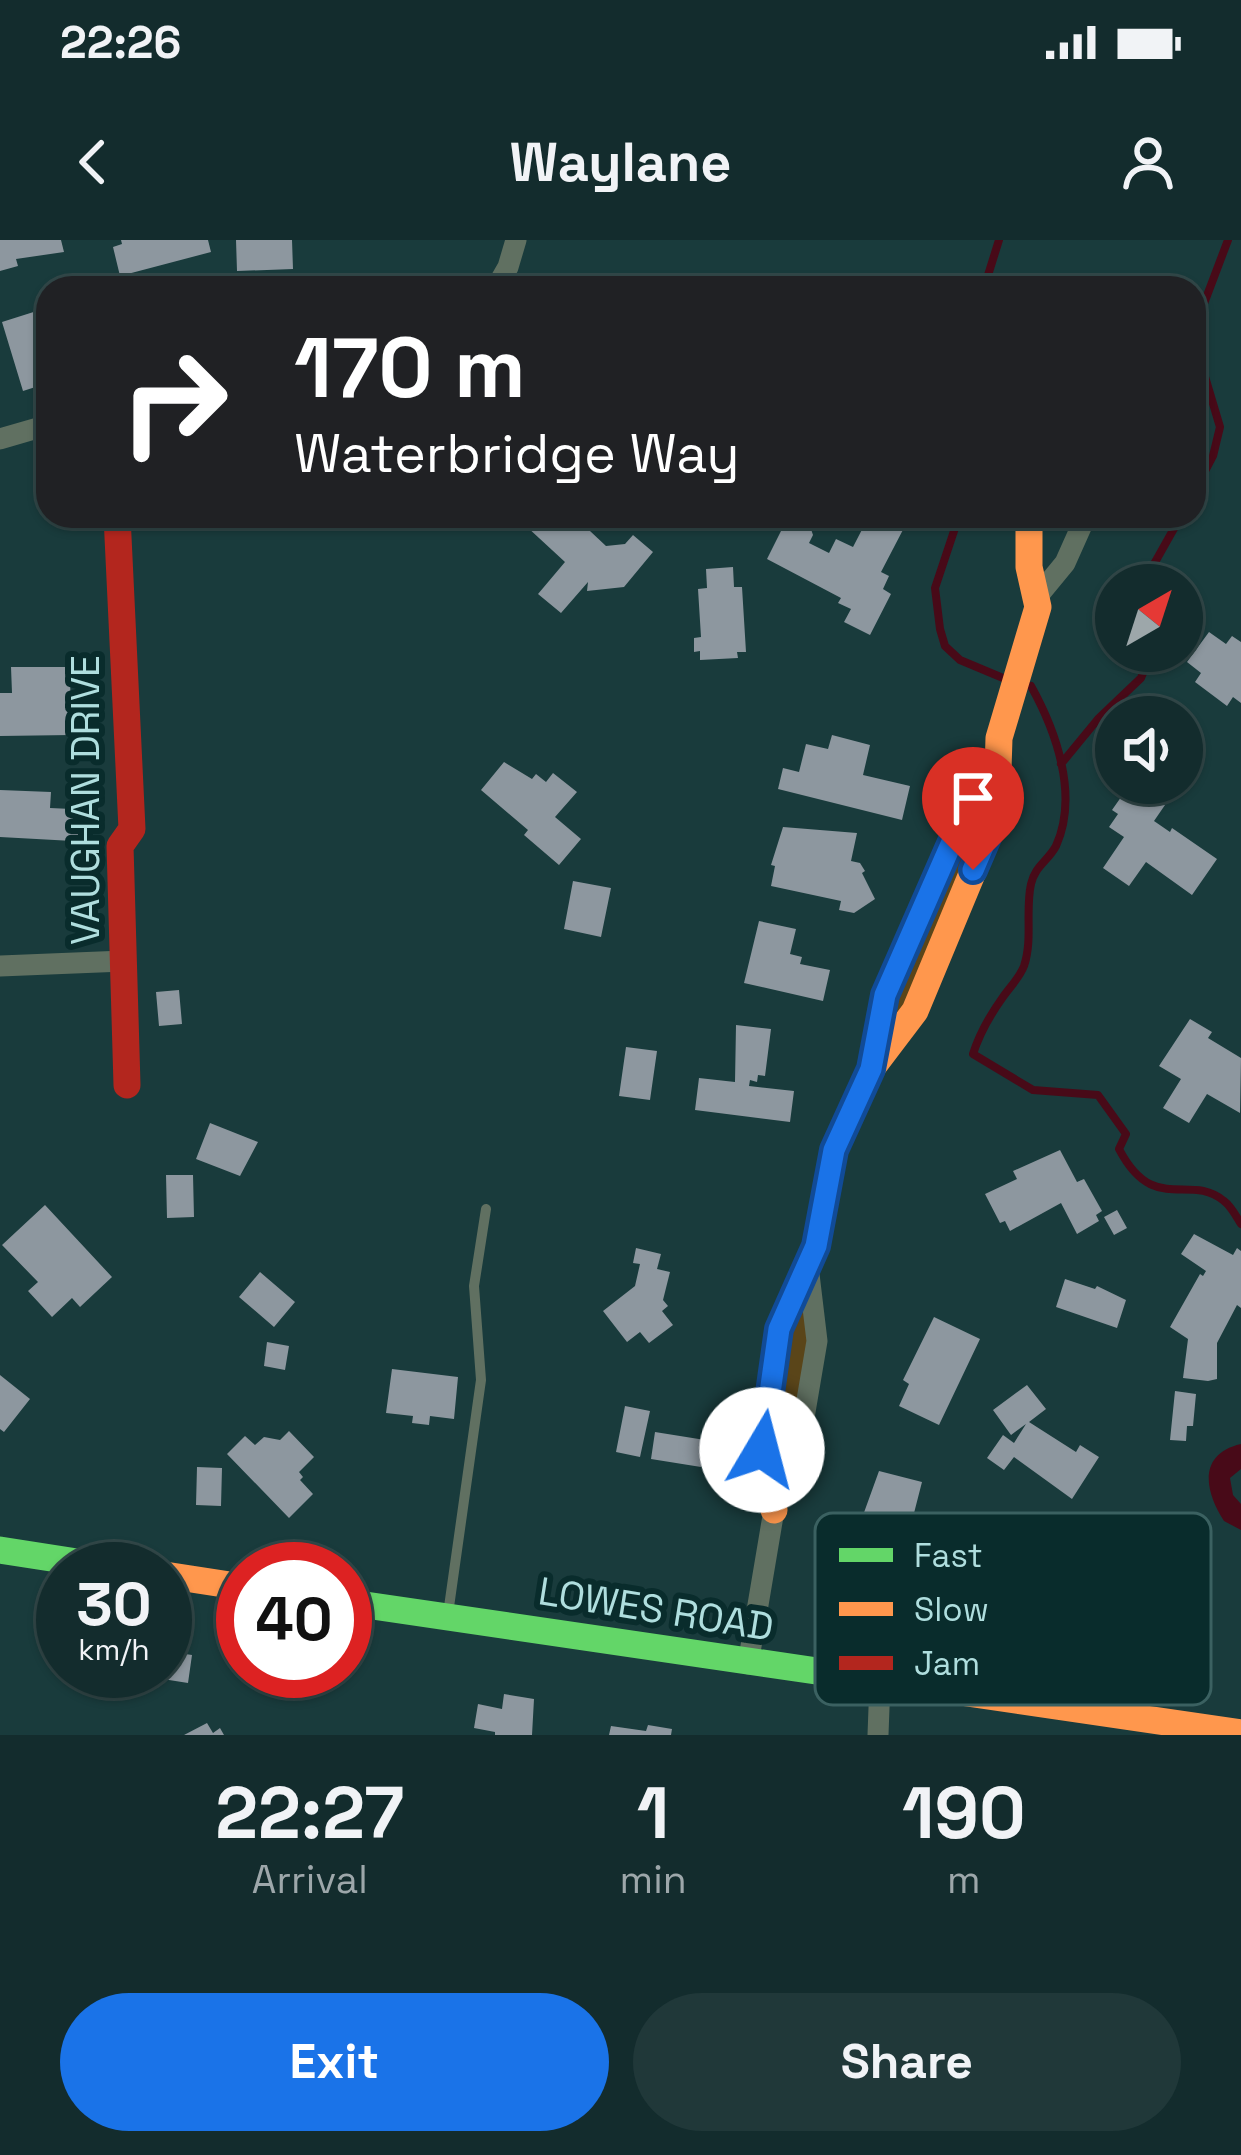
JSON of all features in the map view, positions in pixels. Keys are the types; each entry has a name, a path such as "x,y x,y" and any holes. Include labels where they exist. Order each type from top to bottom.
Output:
{"street":[{"path":"501,276 516,240"},
{"path":"0,439 36,428"},
{"name":"VAUGHAN DRIVE","path":"119,528 132,829 120,846 127,1085"},
{"path":"774,1510 762,1450 779,1329 816,1246 834,1150 871,1069 915,1012 994,821 999,738 1038,607 1029,566 1028,528"},
{"path":"1037,598 1065,563 1081,528"},
{"path":"0,966 124,961"},
{"path":"748,1664 774,1510 798,1453 817,1341 808,1265"},
{"path":"0,1550 36,1556"},
{"name":"LOWES ROAD","path":"372,1606 815,1673"},
{"path":"878,1735 879,1705"},
{"name":"LOWES ROAD","path":"1047,1705 1241,1733"}],"lane":[{"path":"448,1618 481,1380 475,1286 486,1209"}],"shaded area":[{"path":"980,801 973,872 870,1071 884,997"},
{"path":"807,1266 817,1342 773,1511 779,1330"},
{"path":"1241,1444 1241,1469 1230,1478 1233,1495 1241,1504 1241,1530 1224,1521 1212,1498 1209,1475 1217,1456"}],"building":[{"path":"0,240 61,240 64,252 16,259 18,266 0,271"},
{"path":"121,240 208,240 211,252 120,276 113,247 122,244"},
{"path":"236,240 292,240 293,269 237,271"},
{"path":"36,311 36,387 23,391 2,322"},
{"path":"528,528 587,528 606,546 625,544 633,535 653,552 624,587 587,591 588,582 561,613 538,594 565,562"},
{"path":"782,528 811,528 809,543 829,553 836,539 853,547 863,528 904,528 881,572 889,576 883,589 891,594 870,635 844,622 851,609 838,603 841,598 767,559"},
{"path":"733,567 734,587 742,587 746,652 737,652 738,658 700,660 700,651 694,652 694,638 701,637 698,589 707,588 706,569"},
{"path":"1209,632 1226,644 1232,636 1241,642 1241,703 1233,697 1227,706 1195,682 1203,672 1203,640"},
{"path":"11,667 70,667 71,735 0,736 0,693 12,693"},
{"path":"832,735 870,745 863,775 910,786 902,820 778,789 783,768 799,772 806,744 828,749"},
{"path":"504,762 532,779 536,774 546,782 553,773 577,792 555,817 581,839 559,865 524,835 528,830 481,790"},
{"path":"0,790 51,792 50,808 93,810 91,842 0,837"},
{"path":"1116,804 1164,804 1154,821 1217,859 1192,895 1146,862 1129,886 1103,868 1124,837 1109,827 1118,814 1112,810"},
{"path":"783,827 857,833 851,861 860,863 875,899 854,913 839,910 841,901 771,886 775,866 771,865"},
{"path":"573,881 611,888 601,937 564,929"},
{"path":"759,921 796,929 790,954 802,957 800,964 830,970 823,1001 744,983"},
{"path":"179,990 182,1024 159,1026 156,992"},
{"path":"1190,1019 1212,1032 1208,1038 1241,1058 1240,1113 1207,1094 1189,1123 1163,1108 1181,1079 1159,1066"},
{"path":"736,1025 771,1029 765,1076 758,1075 757,1082 750,1080 749,1086 794,1091 790,1122 695,1110 699,1078 735,1082"},
{"path":"626,1047 657,1051 650,1100 619,1096"},
{"path":"210,1123 258,1142 240,1176 196,1159"},
{"path":"1060,1150 1077,1182 1084,1179 1102,1211 1096,1215 1099,1221 1077,1234 1061,1203 1010,1231 1005,1221 1000,1223 985,1194 1017,1179 1013,1171"},
{"path":"166,1175 193,1175 194,1217 167,1218"},
{"path":"45,1205 112,1277 80,1307 72,1298 52,1317 28,1291 38,1282 2,1245"},
{"path":"1117,1210 1127,1228 1114,1235 1104,1217"},
{"path":"1194,1234 1233,1255 1237,1248 1241,1251 1241,1308 1237,1305 1217,1343 1217,1379 1208,1381 1183,1378 1188,1339 1170,1327 1206,1271 1181,1254"},
{"path":"636,1248 661,1254 657,1269 670,1272 663,1300 668,1306 662,1311 673,1325 649,1343 640,1332 627,1342 603,1311 635,1286 640,1264 633,1263"},
{"path":"260,1272 295,1302 274,1327 239,1297"},
{"path":"1065,1279 1097,1286 1126,1300 1117,1328 1056,1307"},
{"path":"934,1317 980,1339 939,1425 899,1406 909,1384 903,1380"},
{"path":"267,1342 289,1346 285,1370 264,1366"},
{"path":"392,1369 458,1377 454,1419 430,1416 429,1425 412,1423 413,1416 386,1413"},
{"path":"0,1375 30,1399 4,1432 0,1429"},
{"path":"1027,1385 1046,1409 1029,1422 1076,1452 1080,1445 1099,1457 1072,1499 1014,1457 1004,1470 987,1458 1003,1435 1014,1443 1026,1424 1011,1435 993,1410"},
{"path":"1175,1391 1196,1394 1193,1426 1187,1426 1186,1441 1170,1440"},
{"path":"625,1406 650,1411 640,1457 616,1452"},
{"path":"289,1431 314,1457 299,1472 313,1494 289,1518 227,1454 245,1436 255,1445 264,1437 280,1440"},
{"path":"655,1432 705,1440 701,1467 651,1459"},
{"path":"197,1467 222,1468 221,1506 196,1505"},
{"path":"879,1471 922,1482 914,1513 864,1513"},
{"path":"504,1694 534,1699 532,1735 495,1735 474,1728 478,1704 502,1709"},
{"path":"207,1723 213,1733 220,1728 224,1735 184,1735"},
{"path":"648,1725 672,1729 671,1735 609,1735 611,1726 646,1731"}],"waterway":[{"path":"988,276 999,240"},
{"path":"1206,298 1228,240"},
{"path":"1206,380 1220,427 1206,469"},
{"path":"955,528 935,588 945,646 960,660 1003,678"},
{"path":"1154,564 1174,528"},
{"path":"1061,764 1143,672"},
{"path":"1031,686 1062,764 1063,826 1031,884 1024,966 990,1017 973,1054 1033,1090 1098,1095 1126,1134 1119,1149 1145,1181 1211,1193 1227,1203 1241,1224"}],"traffic: fast":[{"path":"0,1550 36,1556"},
{"path":"372,1606 815,1671"}],"traffic: slow":[{"path":"774,1510 762,1450 779,1329 816,1246 834,1150 871,1069 915,1011 994,821 999,738 1038,607 1029,567 1029,528"},
{"path":"192,1579 216,1583"},
{"path":"1049,1705 1241,1733"}],"traffic: jam":[{"path":"118,528 132,829 120,846 127,1085"}],"route":[{"path":"762,1450 779,1329 816,1246 834,1150 871,1069 885,995 973,794 993,783 994,821 973,870"}]}
